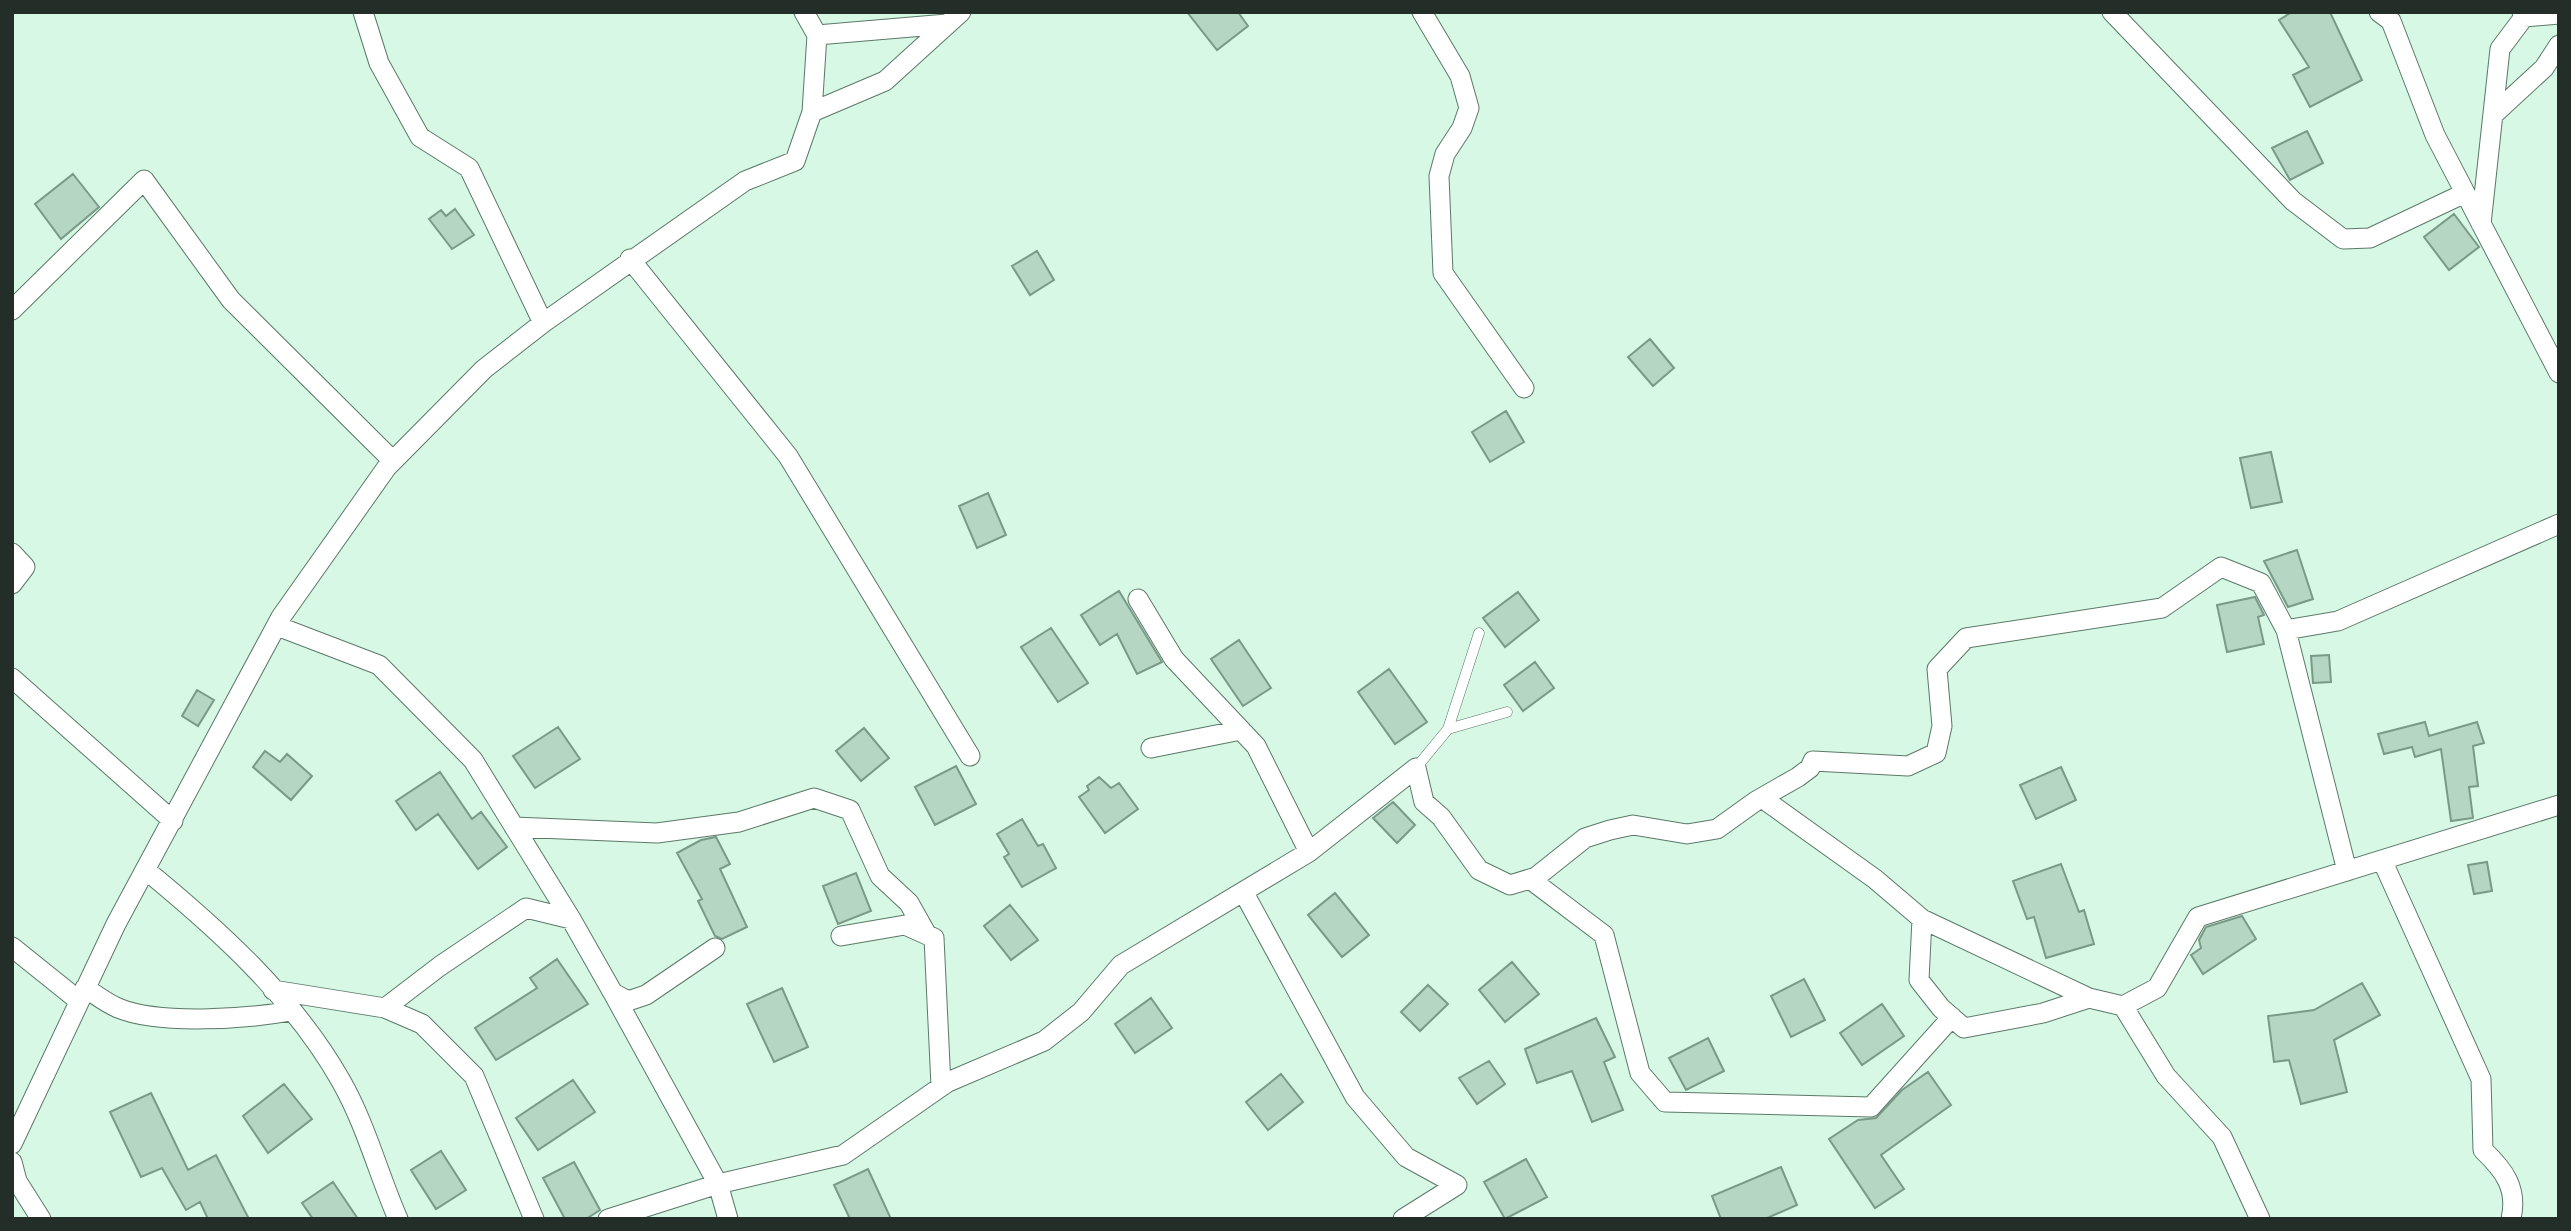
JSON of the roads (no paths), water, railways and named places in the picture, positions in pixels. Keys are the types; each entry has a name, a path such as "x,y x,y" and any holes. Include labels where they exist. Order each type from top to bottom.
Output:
{"street":[{"path":"363,12 379,64 419,137 469,168 542,323"},
{"path":"12,1144 81,994 277,626 346,522 393,461 484,369 630,259 745,181 795,161 812,112 817,36 804,12"},
{"path":"1422,12 1460,76 1469,108 1462,128 1445,154 1439,176 1443,273 1524,388"},
{"path":"2112,12 2293,201 2343,239 2370,238 2465,193"},
{"path":"2379,12 2391,22 2435,135 2559,373"},
{"path":"2481,224 2500,49 2523,15 2559,14"},
{"path":"817,36 916,20 954,18"},
{"path":"812,112 885,81 954,18"},
{"path":"2493,115 2544,68 2559,46"},
{"path":"12,310 144,180 231,300 393,461"},
{"path":"630,259 788,456 970,756"},
{"path":"2286,630 2338,621 2559,524"},
{"path":"12,553 25,566 12,584"},
{"path":"608,1219 718,1184 843,1155 941,1086 1044,1041 1081,1012 1121,965 1309,852 1416,768 1424,802 1441,817 1479,870 1510,885 1530,879 1585,838 1633,825 1687,834 1717,829 1762,797 1798,777 1810,768 1813,761 1908,766 1936,753 1942,726 1937,669 1966,638 2162,608 2221,567 2261,583 2286,630 2347,871"},
{"path":"1138,599 1174,659 1256,746 1309,852"},
{"path":"277,626 379,665 473,760 571,919 613,993 718,1184 728,1219"},
{"path":"12,678 173,821"},
{"path":"1151,748 1241,730"},
{"path":"1762,797 1875,879 1922,919 2089,998 2123,1006 2157,988 2199,917 2559,805"},
{"path":"514,827 657,833 739,822 814,798 850,810 880,876 909,903 927,935"},
{"path":"2382,860 2481,1079 2483,1150 2505,1171 2515,1201 2511,1219"},
{"path":"147,871 226,940 294,1015 340,1079 355,1108 398,1219"},
{"path":"1530,879 1604,935 1640,1073 1665,1102 1871,1107 1952,1017"},
{"path":"1244,893 1355,1097 1406,1157 1457,1185 1403,1219"},
{"path":"385,1009 440,966 526,908 571,919"},
{"path":"1922,919 1919,980 1964,1028 2043,1013 2089,998"},
{"path":"841,936 905,925 934,938 941,1086"},
{"path":"12,947 81,994 119,1008 151,1014 223,1019 294,1015 331,998"},
{"path":"613,993 628,1001 646,995 715,947"},
{"path":"273,990 385,1009 422,1024 474,1076 534,1219"},
{"path":"2123,1006 2166,1076 2222,1137 2260,1219"},
{"path":"12,1162 17,1181 41,1219"}],"lane":[{"path":"1416,768 1448,729 1479,633"},
{"path":"1448,729 1507,712"}]}
